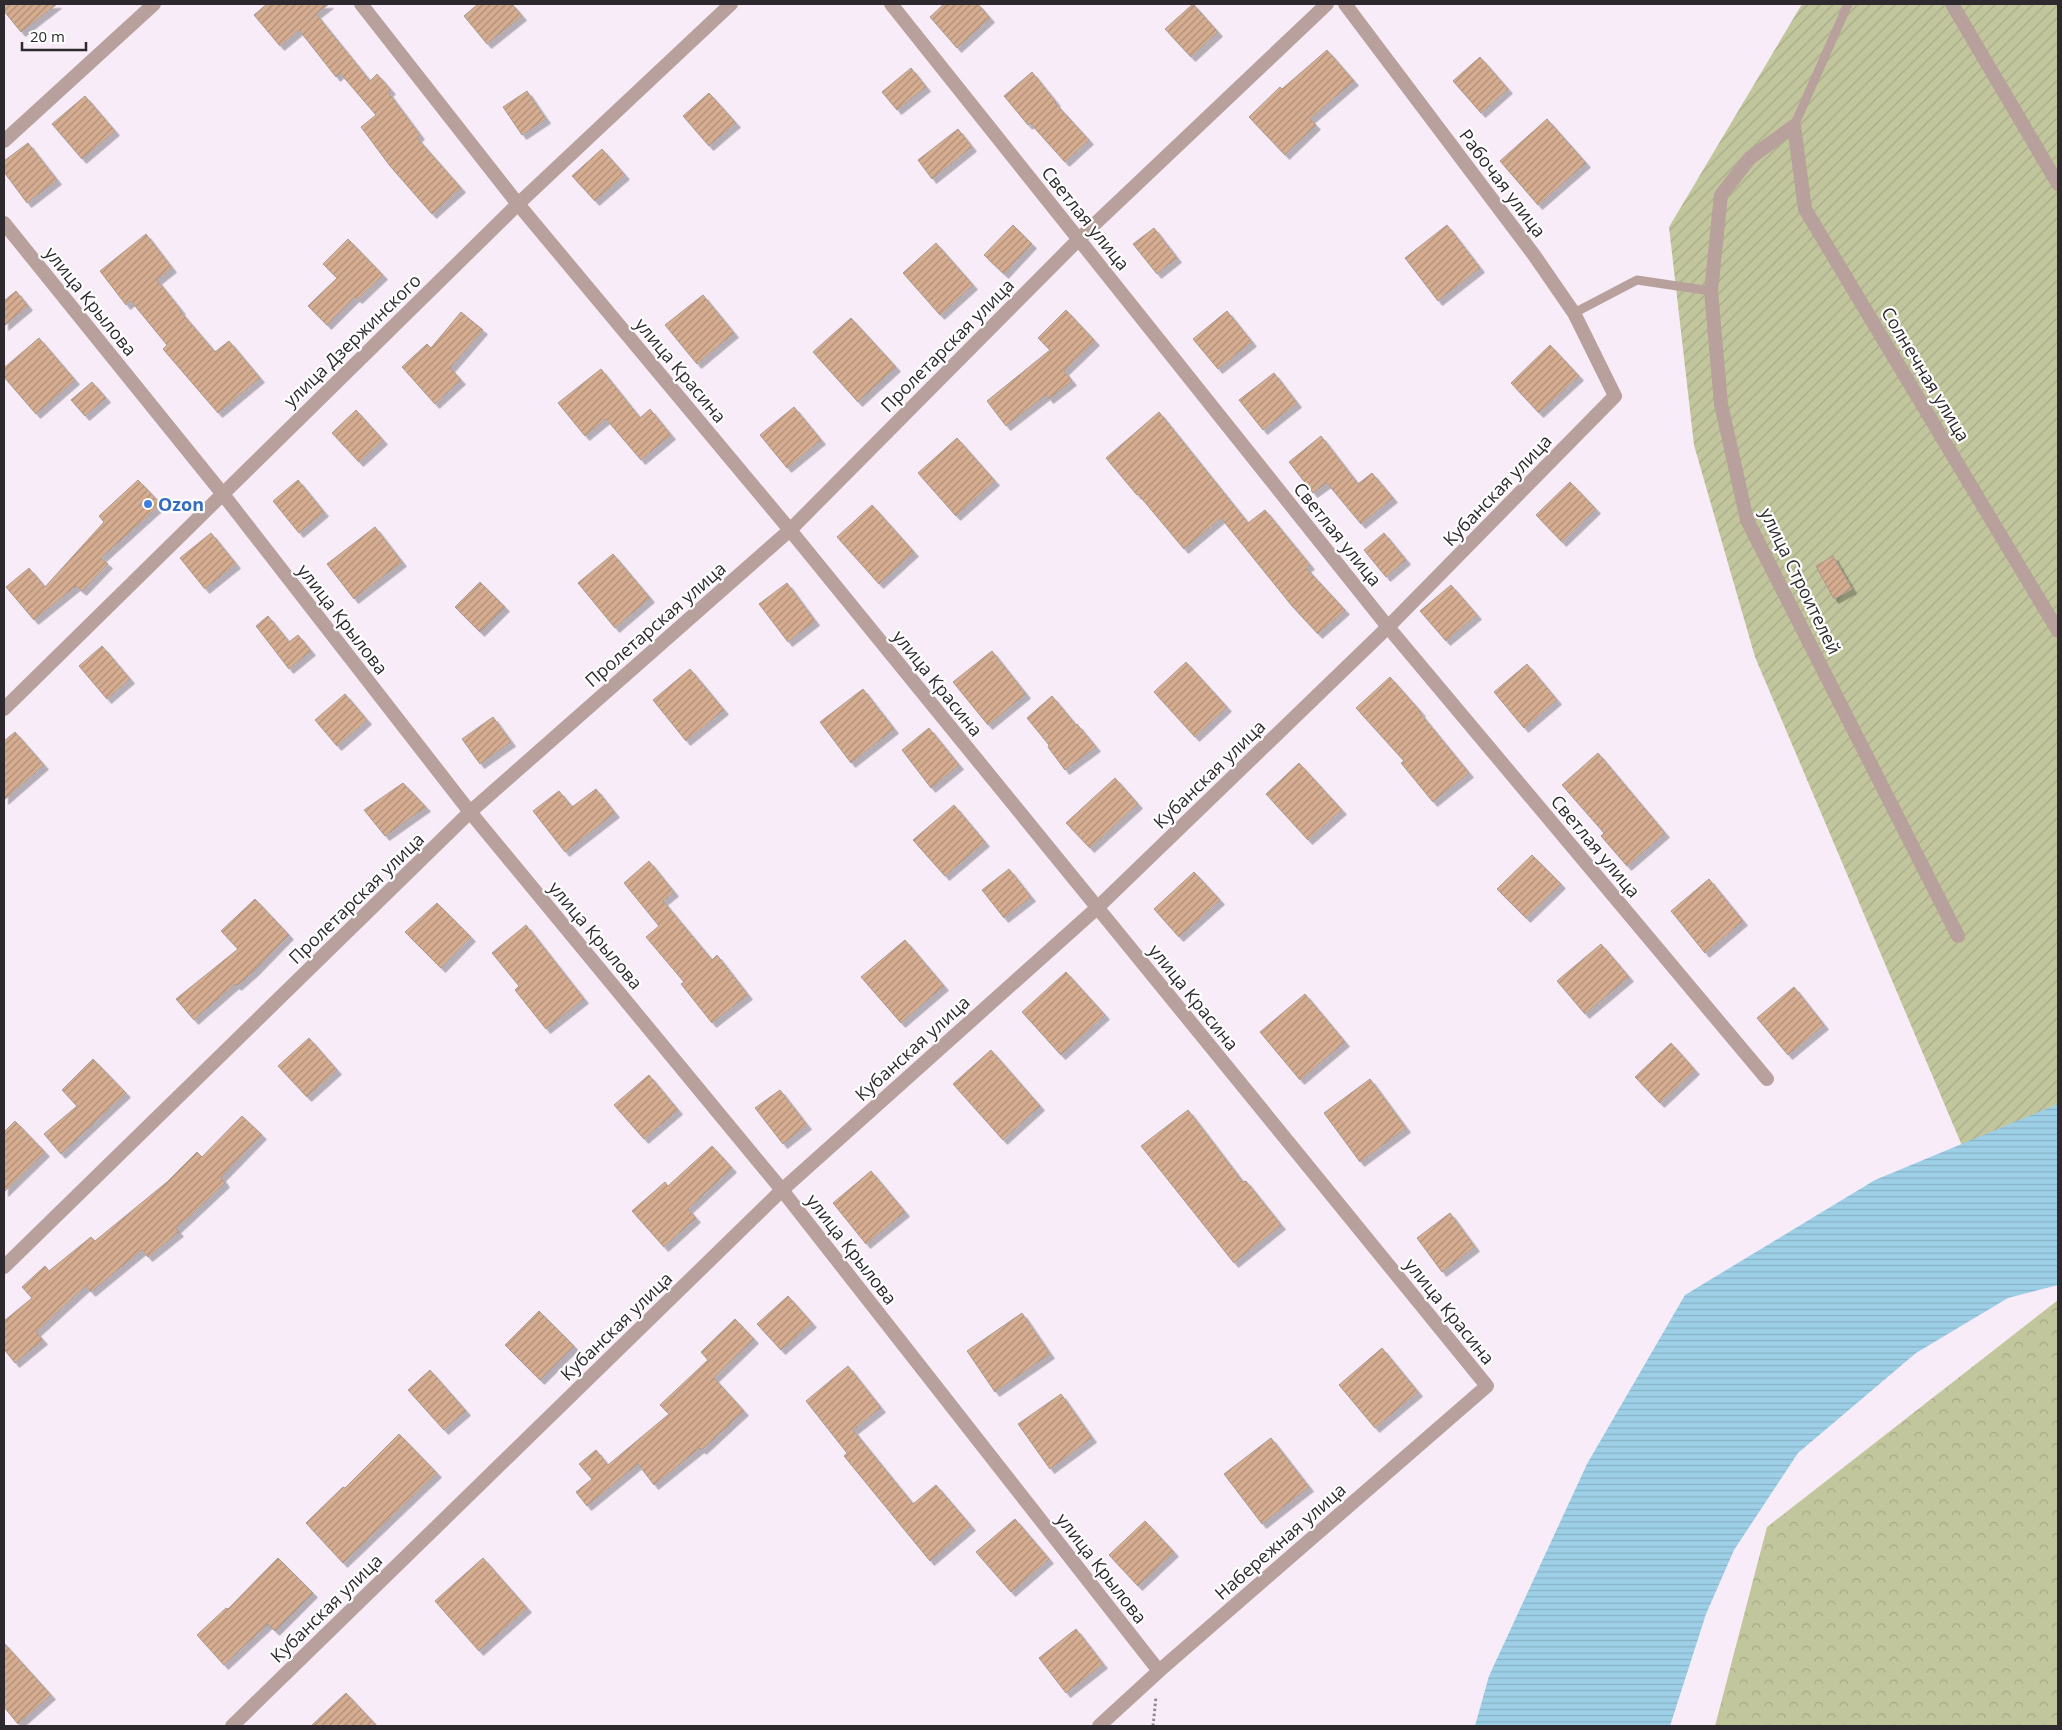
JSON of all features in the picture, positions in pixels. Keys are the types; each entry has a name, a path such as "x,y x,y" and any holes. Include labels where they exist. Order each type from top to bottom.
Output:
{"street":[{"path":"4,141 154,4"},
{"name":"улица Красина","path":"361,4 518,204 790,530 1487,1386"},
{"name":"улица Дзержинского","path":"4,709 518,204 731,4"},
{"name":"Светлая улица","path":"891,4 1388,627 1767,1079"},
{"name":"Пролетарская улица","path":"4,1267 470,812 790,530 1079,239 1327,4"},
{"name":"Рабочая улица","path":"1345,4 1534,255 1574,313 1615,396"},
{"path":"1952,4 2058,184"},
{"name":"улица Строителей","path":"1794,126 1750,158 1721,195 1711,291 1721,404 1747,520 1958,936"},
{"name":"Солнечная улица","path":"1794,126 1805,209 2058,631"},
{"name":"улица Крылова","path":"4,223 222,493 470,812 782,1190 1159,1671"},
{"name":"Кубанская улица","path":"232,1726 782,1190 1097,908 1388,627 1615,396"},
{"name":"Набережная улица","path":"1099,1726 1159,1671 1487,1386"}],"lane":[{"path":"1794,126 1848,4"},
{"path":"1574,313 1637,280 1711,291"}],"green space":[{"path":"1802,4 2058,4 2058,1117 1963,1148 1755,657 1694,445 1669,227"},
{"path":"2058,1300 2058,1726 1715,1726 1767,1527"}],"water":[{"path":"2058,1104 2058,1285 2008,1298 1916,1353 1798,1453 1734,1550 1706,1614 1670,1726 1475,1726 1489,1676 1587,1464 1685,1295 1875,1180"}],"building":[{"path":"4,4 57,4 21,32 4,11"},
{"path":"267,4 329,4 316,14 370,81 377,74 391,90 388,92 420,135 417,138 461,188 432,214 390,166 361,127 376,115 340,73 336,77 299,30 280,46 254,15"},
{"path":"478,4 512,4 522,16 487,44 464,16"},
{"path":"944,4 978,4 990,18 957,48 930,17"},
{"path":"1193,4 1218,32 1191,57 1165,29"},
{"path":"1327,50 1354,81 1310,119 1316,125 1285,155 1249,117 1280,87 1282,89"},
{"path":"1480,57 1508,89 1481,113 1453,81"},
{"path":"911,68 926,87 897,110 882,92"},
{"path":"1032,72 1055,103 1089,140 1065,162 1030,123 1028,125 1004,96"},
{"path":"527,91 546,119 522,135 503,107"},
{"path":"709,93 736,123 709,146 683,116"},
{"path":"85,96 115,131 82,159 52,124"},
{"path":"1547,119 1586,163 1538,205 1500,161"},
{"path":"958,129 972,147 932,179 918,160"},
{"path":"28,143 57,180 27,203 4,172 4,161"},
{"path":"602,149 625,175 595,201 572,176"},
{"path":"1013,225 1032,244 1004,274 984,255"},
{"path":"1447,225 1480,268 1438,301 1405,258"},
{"path":"1154,228 1177,258 1157,274 1133,244"},
{"path":"146,234 172,268 157,280 180,311 215,352 229,341 260,378 218,413 163,349 167,345 131,301 126,305 100,271"},
{"path":"348,239 383,275 358,299 355,297 327,325 308,306 337,278 323,264"},
{"path":"936,243 973,285 940,315 903,273"},
{"path":"16,291 28,306 4,326 4,301"},
{"path":"703,295 734,333 697,364 665,325"},
{"path":"1066,310 1095,341 1064,371 1072,381 1049,399 1046,395 1006,426 987,401 1050,350 1038,338"},
{"path":"1227,311 1252,342 1218,369 1193,339"},
{"path":"461,312 483,330 450,368 461,380 435,404 402,367 427,344 431,348"},
{"path":"851,318 896,367 858,402 813,352"},
{"path":"39,338 75,380 36,414 4,377 4,368"},
{"path":"1550,345 1579,376 1539,413 1511,383"},
{"path":"601,369 640,418 650,409 671,435 641,460 606,419 585,436 558,403"},
{"path":"1274,373 1297,403 1263,430 1239,400"},
{"path":"92,382 106,398 85,416 71,400"},
{"path":"794,407 821,440 787,468 760,435"},
{"path":"356,410 383,440 359,462 332,433"},
{"path":"1159,412 1248,523 1265,510 1310,565 1306,568 1345,610 1318,634 1292,606 1221,518 1184,549 1106,458"},
{"path":"1321,436 1358,484 1372,473 1393,498 1361,524 1327,483 1313,493 1289,462"},
{"path":"957,438 995,481 956,516 918,473"},
{"path":"138,480 161,504 101,558 108,564 82,591 76,586 34,620 6,587 29,568 45,587 104,522 99,516"},
{"path":"298,480 324,512 299,533 273,501"},
{"path":"1570,482 1596,509 1562,542 1536,515"},
{"path":"872,505 914,552 879,584 837,537"},
{"path":"375,527 402,562 354,599 327,564"},
{"path":"211,533 236,564 205,589 180,558"},
{"path":"1384,533 1406,560 1386,577 1364,550"},
{"path":"613,554 650,598 615,628 578,583"},
{"path":"1833,556 1852,589 1834,599 1816,566"},
{"path":"480,582 505,607 480,632 455,607"},
{"path":"787,583 815,621 788,642 759,604"},
{"path":"1451,585 1477,615 1446,641 1420,611"},
{"path":"268,616 289,642 298,635 311,651 289,669 256,626"},
{"path":"102,646 130,679 107,699 79,666"},
{"path":"992,651 1026,694 988,725 953,682"},
{"path":"1186,662 1227,707 1195,737 1154,692"},
{"path":"1527,664 1557,700 1524,728 1494,692"},
{"path":"690,669 724,710 686,741 653,700"},
{"path":"1390,677 1421,712 1469,773 1433,802 1401,763 1404,761 1356,708"},
{"path":"863,689 894,729 851,763 820,722"},
{"path":"345,694 367,720 337,746 315,720"},
{"path":"1052,696 1096,747 1065,770 1048,747 1049,745 1027,718"},
{"path":"493,717 511,742 480,764 462,739"},
{"path":"929,728 959,765 931,788 902,750"},
{"path":"15,732 44,765 4,800 4,741"},
{"path":"1598,753 1665,833 1627,866 1601,836 1604,833 1562,785"},
{"path":"1299,763 1342,810 1308,840 1266,794"},
{"path":"1115,778 1138,804 1090,848 1066,823"},
{"path":"403,783 426,807 385,836 364,810"},
{"path":"596,789 615,813 565,852 533,811 559,791 572,807"},
{"path":"954,805 985,842 945,876 913,840"},
{"path":"1532,855 1561,884 1526,918 1497,889"},
{"path":"649,861 674,892 663,901 712,960 717,955 748,995 712,1023 681,984 684,982 646,937 659,926 624,883"},
{"path":"1009,869 1031,897 1004,918 982,890"},
{"path":"1194,872 1220,900 1179,937 1154,909"},
{"path":"1709,879 1743,921 1705,953 1671,911"},
{"path":"255,899 289,935 254,971 237,986 235,984 194,1020 176,999 238,949 221,931"},
{"path":"437,903 471,937 441,968 405,932"},
{"path":"526,925 584,999 546,1029 515,990 519,986 492,953"},
{"path":"905,940 944,986 901,1023 861,977"},
{"path":"1601,944 1629,977 1585,1014 1557,981"},
{"path":"1066,972 1105,1015 1061,1055 1022,1012"},
{"path":"1794,987 1824,1025 1788,1055 1757,1018"},
{"path":"1305,994 1345,1042 1300,1080 1260,1032"},
{"path":"309,1038 337,1070 307,1097 278,1066"},
{"path":"1671,1043 1695,1070 1660,1103 1635,1077"},
{"path":"991,1050 1040,1106 1003,1140 953,1084"},
{"path":"93,1059 126,1093 61,1154 44,1134 77,1106 62,1090"},
{"path":"649,1075 678,1110 644,1139 614,1105"},
{"path":"1370,1079 1406,1128 1360,1162 1324,1113"},
{"path":"780,1090 807,1125 783,1144 755,1108"},
{"path":"1188,1110 1243,1182 1246,1181 1281,1225 1234,1263 1141,1146"},
{"path":"242,1116 262,1135 221,1177 225,1183 176,1229 179,1232 148,1257 142,1250 91,1292 86,1286 36,1332 43,1340 15,1363 4,1349 4,1321 32,1298 22,1287 45,1266 49,1271 91,1237 95,1241 167,1182 197,1152 202,1157"},
{"path":"15,1121 45,1152 4,1192 4,1132"},
{"path":"712,1146 732,1168 688,1209 696,1218 664,1247 632,1211 665,1182 668,1186"},
{"path":"871,1171 905,1212 866,1244 833,1203"},
{"path":"1450,1213 1475,1247 1442,1272 1417,1238"},
{"path":"788,1296 812,1323 781,1350 757,1324"},
{"path":"539,1311 574,1346 540,1380 505,1345"},
{"path":"1022,1313 1050,1354 995,1392 967,1351"},
{"path":"735,1319 754,1339 714,1378 744,1411 702,1450 700,1448 654,1485 638,1464 587,1506 576,1492 592,1479 579,1464 596,1450 608,1465 669,1414 660,1405 708,1360 701,1352"},
{"path":"1382,1348 1418,1392 1375,1428 1339,1385"},
{"path":"848,1366 881,1408 853,1430 913,1504 936,1485 971,1526 930,1561 844,1456 847,1453 806,1401"},
{"path":"430,1370 466,1411 444,1430 408,1390"},
{"path":"1061,1394 1092,1438 1050,1469 1018,1424"},
{"path":"399,1434 437,1473 343,1563 306,1523 343,1487 345,1488"},
{"path":"1271,1438 1309,1487 1262,1524 1224,1474"},
{"path":"1015,1519 1049,1559 1011,1592 976,1552"},
{"path":"1145,1521 1174,1552 1138,1586 1109,1555"},
{"path":"278,1558 313,1593 275,1631 268,1624 224,1665 197,1635 226,1608 228,1609"},
{"path":"483,1558 527,1608 479,1651 435,1601"},
{"path":"1076,1629 1103,1664 1066,1693 1039,1658"},
{"path":"4,1643 51,1695 18,1724 4,1707"},
{"path":"346,1693 377,1726 311,1726"}],"place":[{"name":"Ozon","path":"148,504"}]}
